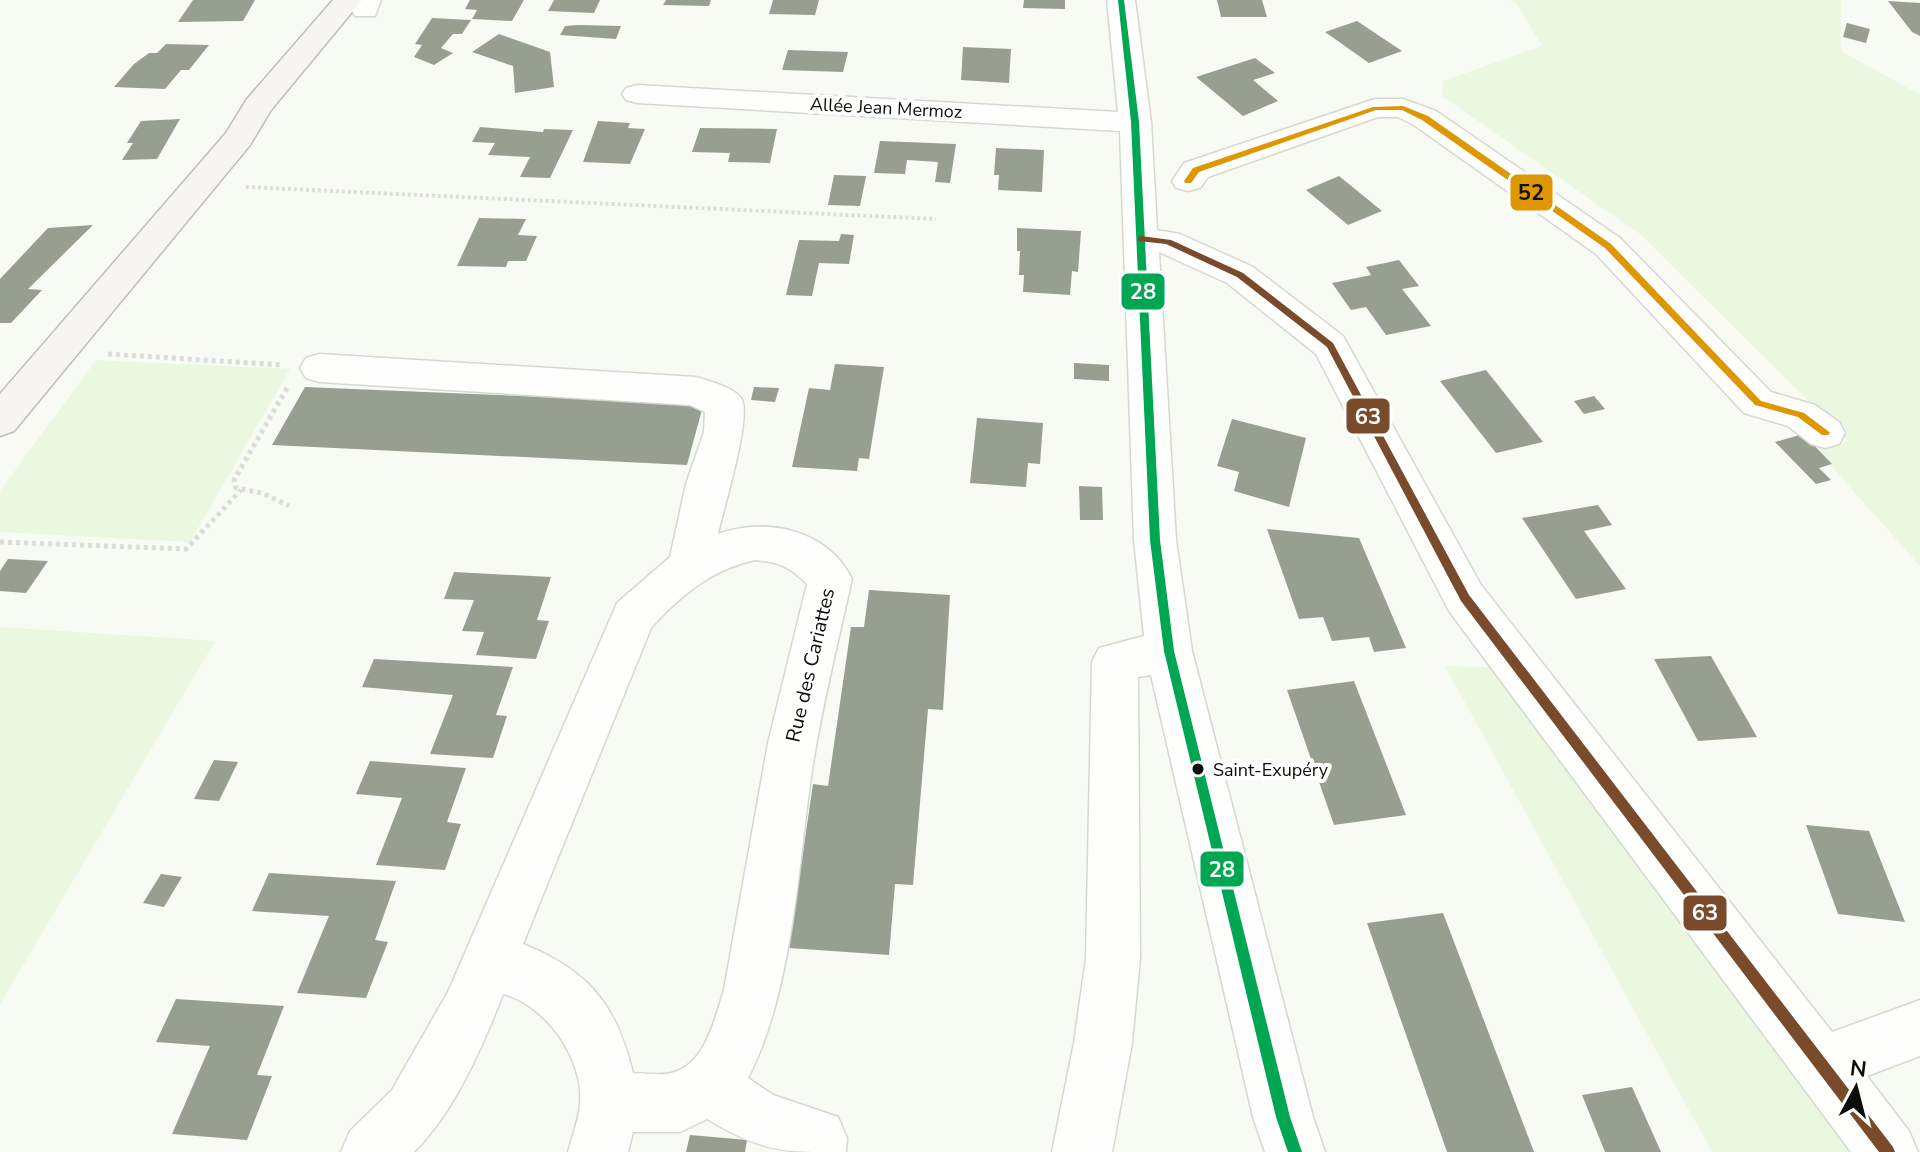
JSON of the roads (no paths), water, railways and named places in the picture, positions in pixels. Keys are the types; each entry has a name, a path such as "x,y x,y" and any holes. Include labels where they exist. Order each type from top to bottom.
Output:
{"main road":[{"path":"0,421 196,185 239,138 276,106 363,2"}],"street":[{"path":"1121,0 1135,122 1155,540 1169,651 1201,768 1283,1117 1295,1152"},
{"name":"Allée Jean Mermoz","path":"637,94 1135,122"},
{"path":"1140,217 1188,181 1218,184 1396,117 1403,108 1425,118 1608,246 1758,403 1801,415 1825,433"},
{"path":"1140,217 1168,242 1240,275 1330,345 1465,598 1888,1152"},
{"path":"298,372 696,391 725,405 724,432 707,484 690,565"},
{"name":"Rue des Cariattes","path":"371,1152 413,1111 438,1071 488,963 633,617 655,591 690,565 741,544 769,543 793,548 815,559 830,579 792,743 752,990 737,1040 716,1079 680,1103 604,1127"},
{"path":"1082,1152 1103,1043 1113,958 1115,662 1169,651"},
{"path":"488,963 521,971 568,999 598,1048 604,1127"},
{"path":"1822,1064 1920,1028"},
{"path":"707,1084 758,1120 817,1138 816,1152"}],"place":[{"name":"Saint-Exupéry","path":"1198,769"}]}
